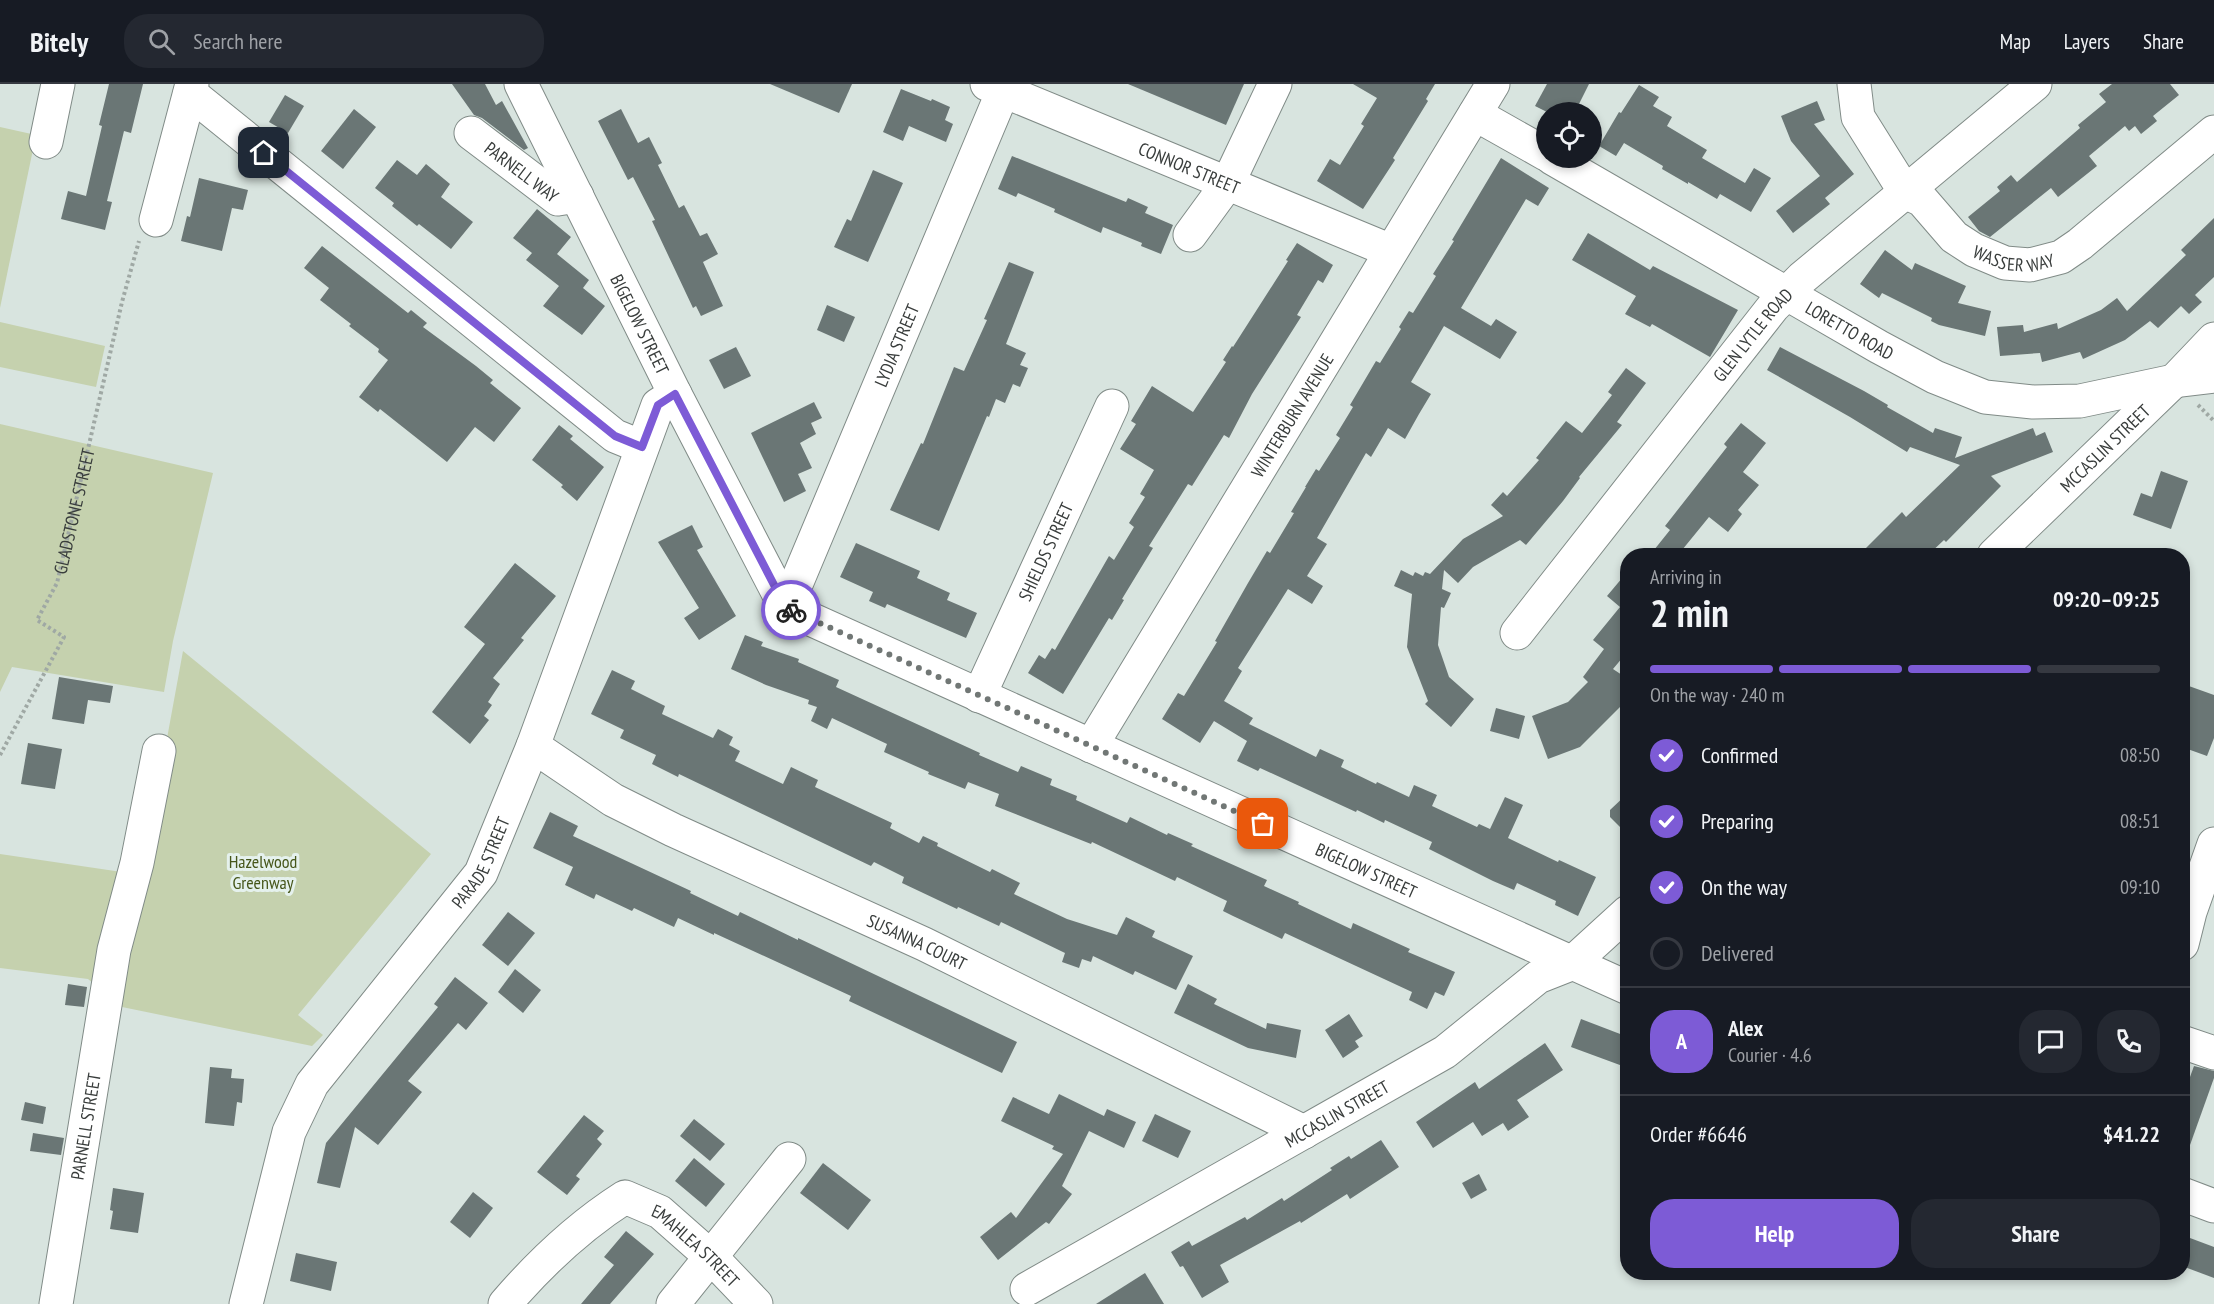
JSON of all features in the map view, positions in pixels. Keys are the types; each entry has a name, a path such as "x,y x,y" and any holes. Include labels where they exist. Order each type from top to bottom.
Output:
{"street":[{"path":"46,142 58,84"},
{"name":"BIGELOW STREET","path":"521,84 675,394 786,608 1620,985"},
{"path":"1190,235 1228,183 1275,84"},
{"name":"WINTERBURN AVENUE","path":"1091,746 1493,84"},
{"path":"1854,84 1858,117 1905,192"},
{"name":"GLEN LYTLE ROAD","path":"1517,633 1773,307 1807,273 2035,84"},
{"name":"CONNOR STREET","path":"999,86 1391,251"},
{"name":"LYDIA STREET","path":"786,608 999,86"},
{"path":"148,228 191,89 615,436 642,447"},
{"path":"1475,114 1536,148"},
{"name":"WASSER WAY","path":"1905,192 1922,200 1954,237 1974,250 2005,263 2030,265 2061,257 2214,132"},
{"name":"PARNELL WAY","path":"471,133 558,199 577,196"},
{"name":"LORETTO ROAD","path":"1569,168 1888,352 1935,377 1985,397 2033,402 2080,401 2174,381 2214,376"},
{"name":"MCCASLIN STREET","path":"2001,548 2174,381 2214,339"},
{"name":"PARADE STREET","path":"246,1304 289,1132 312,1084 481,873 533,746 658,405 675,394"},
{"name":"SHIELDS STREET","path":"979,696 1112,406"},
{"name":"SUSANNA COURT","path":"533,746 613,800 633,810 924,944 1304,1131"},
{"name":"PARNELL STREET","path":"56,1304 114,950 137,863 159,751"},
{"path":"2196,915 2214,844"},
{"name":"MCCASLIN STREET","path":"1027,1289 1445,1052 1538,977 1571,964 1620,919"},
{"path":"2190,1045 2214,1053"},
{"path":"673,1304 789,1159"},
{"name":"EMAHLEA STREET","path":"505,1304 562,1243 592,1218 625,1197 660,1212 711,1257 756,1304"},
{"path":"2190,1197 2214,1206"}],"path":[{"name":"GLADSTONE STREET","path":"0,755 64,637 37,620 57,583 123,302 148,228"},
{"path":"2197,405 2214,421"}],"green space":[{"path":"0,127 36,135 0,308"},
{"path":"0,322 105,346 96,387 0,367"},
{"path":"0,424 213,473 173,641 164,692 12,667 0,692"},
{"name":"Hazelwood Greenway","path":"183,651 431,854 298,1015 323,1035 312,1046 122,1007 88,979 0,968 0,854 142,875"}],"building":[{"path":"109,84 143,84 131,133 124,131 107,201 112,202 105,230 61,219 68,191 86,196"},
{"path":"452,84 485,84 496,105 502,101 528,148 524,150 482,118 474,115"},
{"path":"770,84 852,84 839,113"},
{"path":"1128,84 1244,84 1226,125"},
{"path":"1353,84 1435,84 1426,99 1428,101 1393,158 1395,160 1363,209 1317,181 1330,159 1340,165 1364,126 1361,124 1377,98"},
{"path":"1547,84 1589,84 1580,102 1537,102"},
{"path":"2112,84 2170,84 2179,95 2153,116 2157,121 2141,134 2135,126 2129,131 2125,126 2089,156 2097,166 2058,197 2051,188 1990,237 1979,231 1968,217 2000,191 1997,187 2011,175 2017,182 2080,128 2078,125 2106,102 2099,94"},
{"path":"1639,85 1659,97 1653,106 1672,117 1667,126 1707,150 1702,158 1745,183 1754,168 1771,178 1751,212 1720,194 1717,199 1688,182 1688,184 1624,143 1616,156 1602,148 1602,141 1619,112 1621,113"},
{"path":"901,89 950,107 945,120 953,124 946,142 909,126 903,141 883,132"},
{"path":"285,95 304,106 288,133 269,122"},
{"path":"1817,101 1825,120 1814,124 1854,174 1825,198 1830,204 1793,233 1776,211 1820,176 1791,141 1781,116"},
{"path":"354,109 376,127 343,169 321,151"},
{"path":"621,109 638,143 649,137 662,163 658,165 679,208 684,205 700,236 707,233 718,254 703,262 723,306 701,316 696,306 693,308 652,221 655,220 633,177 628,180 598,121"},
{"path":"1012,156 1126,202 1128,198 1148,207 1145,213 1173,225 1161,254 1141,246 1142,243 1103,227 1101,233 1018,193 1016,197 998,189"},
{"path":"1501,158 1549,188 1538,206 1526,199 1461,308 1491,326 1496,319 1517,332 1500,359 1444,326 1411,382 1431,394 1405,439 1388,428 1371,457 1366,453 1317,538 1327,544 1307,576 1323,586 1312,604 1288,589 1238,668 1242,671 1224,701 1253,718 1249,724 1316,757 1320,749 1344,760 1341,767 1376,784 1377,782 1409,797 1414,785 1437,795 1432,806 1477,827 1479,824 1490,829 1505,797 1523,805 1508,838 1596,877 1578,916 1555,905 1556,901 1517,883 1514,890 1493,881 1429,849 1432,842 1385,820 1384,823 1357,810 1356,812 1260,768 1258,771 1237,761 1247,741 1214,721 1200,743 1162,719 1178,693 1184,696 1217,642 1215,641 1267,551 1270,553 1294,513 1291,512 1305,487 1316,469 1319,471 1340,438 1336,435 1353,407 1350,405 1376,361 1380,363 1409,311 1413,313 1436,276 1433,274"},
{"path":"397,160 417,175 426,164 450,184 441,197 473,222 451,249 392,206 394,203 375,188"},
{"path":"873,170 903,183 868,262 834,247 847,219 851,221"},
{"path":"199,178 248,190 243,210 232,208 222,251 181,241 187,216 190,217"},
{"path":"537,209 571,237 557,254 589,280 583,288 605,306 582,335 543,306 559,286 526,260 532,253 513,238"},
{"path":"2214,218 2214,277 2195,295 2202,302 2189,314 2181,306 2158,328 2150,321 2125,340 2083,359 2080,352 2042,362 2040,353 2000,356 1997,327 2023,325 2024,332 2057,323 2058,329 2101,310 2117,298 2127,311 2186,255 2181,250"},
{"path":"1588,233 1650,270 1653,266 1738,310 1710,357 1652,324 1650,327 1625,314 1636,296 1572,260"},
{"path":"1297,243 1333,265 1323,283 1318,280 1297,315 1301,317 1252,394 1229,438 1224,435 1192,486 1188,484 1149,546 1153,548 1122,599 1124,600 1112,620 1109,618 1063,694 1028,673 1039,655 1045,659 1052,648 1055,650 1109,556 1114,560 1134,527 1129,523 1145,497 1140,494 1154,470 1120,449 1136,424 1131,421 1152,386 1193,412 1226,362 1223,360 1288,261 1286,260"},
{"path":"322,246 408,313 411,310 427,323 423,327 493,380 490,383 521,408 494,442 475,427 447,462 380,409 378,412 359,397 388,360 378,352 379,349 349,326 351,324 320,300 329,288 304,268"},
{"path":"1885,250 1912,270 1915,263 1966,286 1958,303 1991,311 1985,336 1939,325 1931,321 1932,318 1882,293 1879,298 1860,284"},
{"path":"1009,262 1034,272 1006,344 1026,353 1020,365 1028,368 1020,387 1013,384 1005,403 996,399 939,531 890,510 921,443 923,444 954,367 964,371"},
{"path":"827,305 855,317 844,342 817,330"},
{"path":"736,347 751,376 724,389 709,360"},
{"path":"1780,347 1864,391 1933,433 1935,428 1962,437 1955,458 2033,428 2036,436 2045,432 2053,452 1991,476 2001,486 1946,542 1944,540 1935,548 1866,548 1902,512 1906,517 1960,465 1910,447 1907,452 1767,370"},
{"path":"1626,368 1646,383 1617,422 1622,425 1526,545 1520,540 1473,567 1458,583 1444,570 1442,589 1451,593 1444,608 1441,607 1438,645 1449,677 1474,699 1451,727 1425,704 1428,701 1407,647 1412,594 1394,586 1401,570 1413,576 1415,572 1423,576 1425,572 1430,574 1463,539 1503,516 1491,505 1503,492 1507,496 1539,460 1536,458 1566,421 1582,433 1612,395 1608,392"},
{"path":"814,402 822,418 811,423 816,434 800,443 812,468 798,474 806,491 784,502 751,433"},
{"path":"1741,423 1766,443 1743,472 1759,485 1738,510 1742,514 1728,532 1709,517 1684,548 1656,548 1670,530 1665,526 1727,447 1724,444"},
{"path":"559,425 573,436 570,439 604,467 577,501 561,487 563,485 532,460"},
{"path":"2161,471 2188,481 2171,529 2133,515 2141,493 2152,497"},
{"path":"692,525 703,547 697,550 736,616 699,640 684,618 699,608 658,542"},
{"path":"856,543 920,571 917,578 950,593 947,600 977,613 966,638 887,604 885,608 869,601 873,592 840,577"},
{"path":"515,563 556,596 521,638 524,640 493,678 500,684 488,702 492,705 484,716 489,720 470,744 432,712 485,644 464,627"},
{"path":"1620,581 1620,607 1607,596"},
{"path":"1620,607 1620,661 1613,669 1620,674 1620,707 1580,747 1548,759 1532,716 1568,702 1588,682 1583,677 1604,649 1593,640"},
{"path":"745,635 763,642 761,646 799,659 798,662 839,680 836,687 980,753 979,755 1018,772 1021,766 1052,779 1050,785 1077,796 1076,800 1127,823 1130,817 1167,835 1168,833 1193,844 1191,846 1267,880 1264,886 1299,902 1298,904 1351,929 1353,923 1410,949 1408,952 1455,972 1444,996 1435,992 1427,1009 1409,1000 1412,992 1285,933 1282,939 1223,911 1227,901 1177,877 1175,881 1092,842 1091,844 995,806 999,794 968,782 965,789 928,774 929,772 884,752 887,744 832,718 827,729 811,721 817,707 808,704 809,700 766,685 731,669"},
{"path":"612,670 635,681 631,689 665,706 662,714 713,738 718,729 733,737 729,745 740,751 735,761 783,784 791,767 818,780 815,787 892,823 890,828 919,843 923,836 938,843 937,846 990,872 992,869 1020,883 1014,894 1067,919 1117,935 1126,917 1155,931 1152,937 1193,956 1176,990 1135,971 1133,975 1093,956 1091,962 1082,959 1079,968 1062,962 1065,953 1001,922 999,926 958,907 957,909 902,883 904,877 874,862 871,866 679,774 678,777 652,764 656,755 620,738 624,730 591,714"},
{"path":"59,677 113,686 110,703 88,700 84,724 52,719"},
{"path":"2190,686 2214,695 2214,738 2207,756 2190,750"},
{"path":"1496,708 1525,716 1519,739 1490,731"},
{"path":"28,743 62,749 55,789 21,784"},
{"path":"1620,801 1620,827 1610,817 1610,810"},
{"path":"550,812 578,826 573,836 691,891 690,893 738,916 740,912 798,940 798,938 1017,1042 1002,1073 849,1001 851,996 714,933 714,935 678,918 674,927 634,908 632,911 596,894 594,899 565,885 573,867 533,848"},
{"path":"508,912 535,933 508,966 482,945"},
{"path":"515,969 541,990 523,1013 498,992"},
{"path":"455,977 488,1003 466,1030 458,1023 408,1081 422,1092 378,1145 355,1127 340,1188 317,1183 326,1143 438,1007 434,1004"},
{"path":"68,984 87,987 84,1007 65,1005"},
{"path":"1188,984 1217,999 1214,1004 1266,1029 1267,1023 1301,1030 1296,1058 1248,1048 1174,1013"},
{"path":"1349,1014 1363,1036 1355,1041 1359,1047 1343,1058 1325,1030"},
{"path":"1581,1019 1620,1034 1620,1065 1571,1047"},
{"path":"1545,1043 1563,1070 1517,1100 1529,1117 1508,1131 1503,1123 1482,1136 1473,1122 1433,1148 1416,1122 1475,1082 1479,1089"},
{"path":"2194,1066 2214,1071 2214,1078 2190,1145 2190,1077"},
{"path":"210,1067 232,1069 231,1078 244,1079 242,1103 237,1102 234,1126 205,1123"},
{"path":"1059,1094 1104,1116 1107,1109 1136,1122 1124,1148 1089,1131 1062,1186 1072,1194 1049,1224 1046,1222 998,1260 980,1237 1011,1212 1016,1218 1063,1154 1052,1149 1054,1146 1001,1121 1013,1097 1049,1114"},
{"path":"25,1102 46,1107 43,1124 21,1120"},
{"path":"1155,1114 1191,1131 1178,1158 1142,1141"},
{"path":"584,1115 604,1131 597,1139 602,1144 576,1176 580,1179 567,1195 537,1172"},
{"path":"694,1119 725,1144 710,1161 680,1136"},
{"path":"33,1133 64,1138 61,1155 30,1151"},
{"path":"1381,1140 1399,1167 1350,1199 1347,1194 1301,1223 1300,1221 1220,1265 1229,1282 1202,1298 1183,1266 1180,1267 1171,1252 1189,1241 1192,1246 1245,1217 1247,1220 1282,1198 1284,1201 1332,1170 1330,1168 1349,1156 1351,1159"},
{"path":"694,1158 725,1184 706,1207 675,1181"},
{"path":"823,1163 871,1200 848,1230 800,1193"},
{"path":"1479,1174 1487,1190 1471,1199 1462,1183"},
{"path":"113,1188 144,1193 138,1233 110,1229"},
{"path":"473,1192 493,1208 470,1238 450,1222"},
{"path":"626,1231 654,1254 610,1304 581,1304 614,1265 604,1257"},
{"path":"2190,1238 2214,1247 2214,1278 2190,1269"},
{"path":"296,1253 337,1262 331,1291 290,1281"},
{"path":"1145,1273 1164,1304 1096,1304"}],"way so far":[{"path":"791,610 1263,824"}],"route":[{"path":"264,153 615,436 642,447 658,405 675,394 786,608 791,610"}]}
